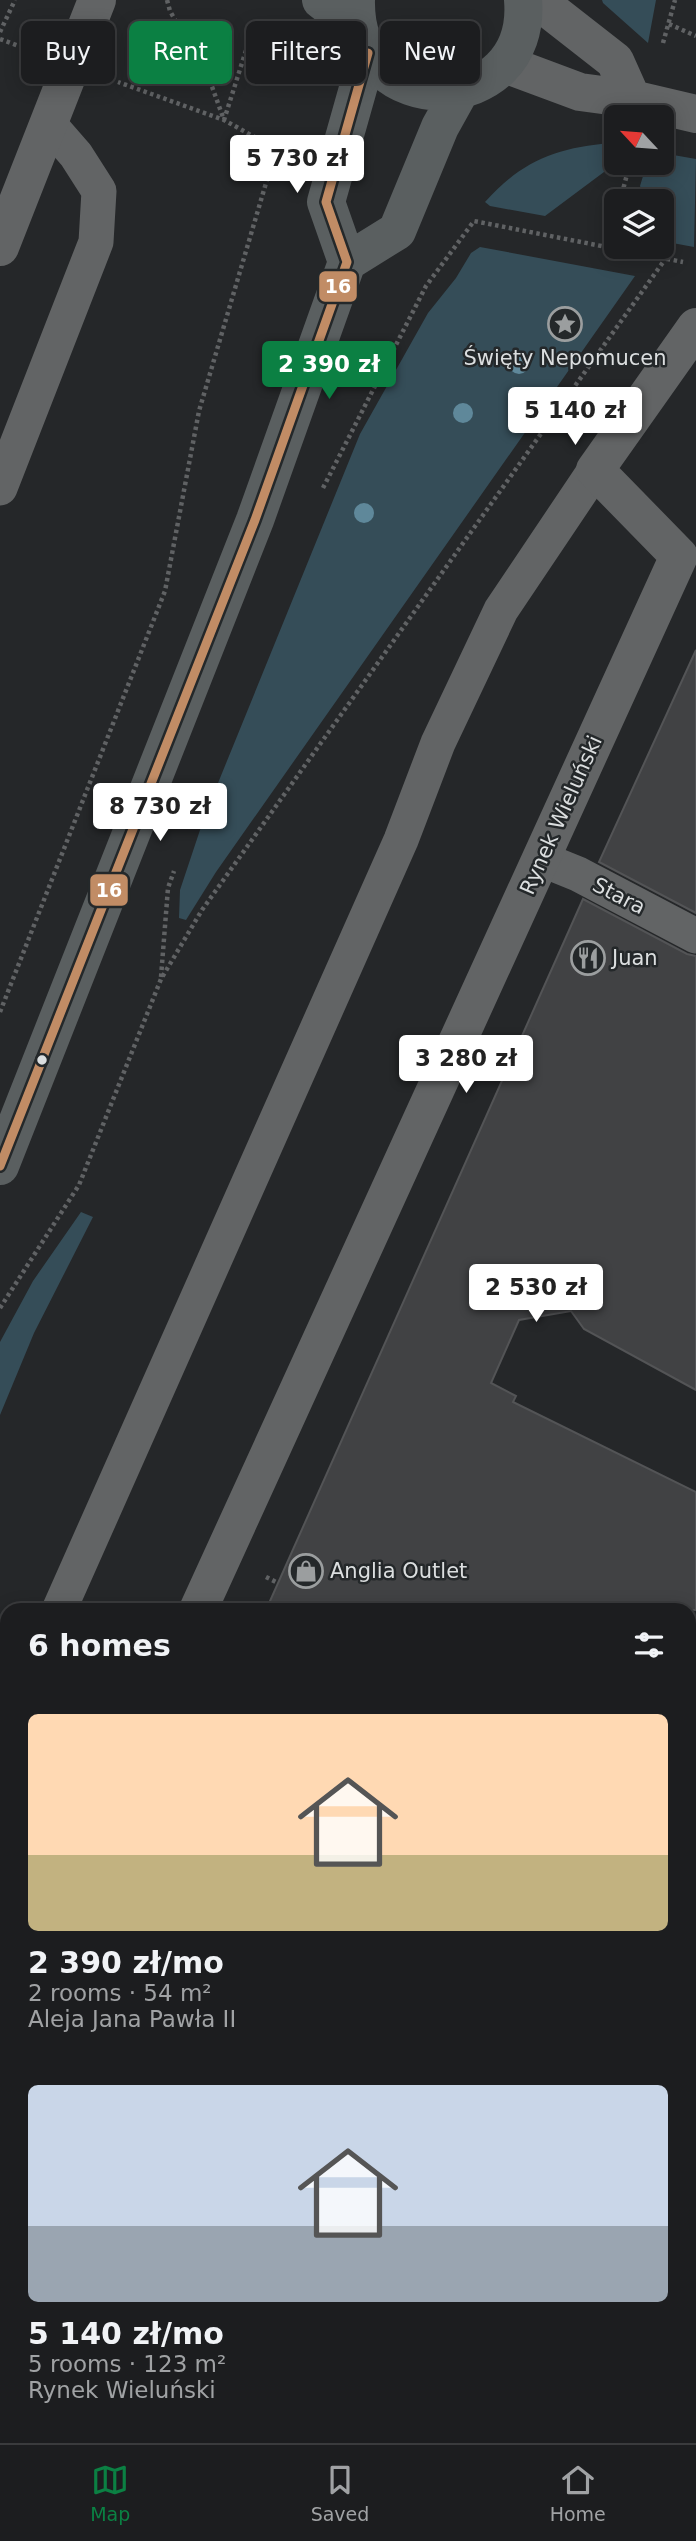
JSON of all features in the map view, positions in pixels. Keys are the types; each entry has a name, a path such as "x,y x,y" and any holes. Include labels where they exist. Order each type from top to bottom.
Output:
{"street":[{"path":"89,21 97,0"},
{"path":"321,0 351,21"},
{"path":"366,38 385,73 408,87 433,93 460,91 484,81 505,64 518,40 524,15 523,0"},
{"path":"537,0 615,61 632,99"},
{"path":"505,64 580,92 632,99 696,114"},
{"path":"0,247 65,84"},
{"path":"0,1166 255,520 347,262 326,202 349,84"},
{"path":"347,262 397,232 440,127 460,91"},
{"path":"595,470 696,327"},
{"name":"Rynek Wieluński","path":"201,1603 541,859 687,560 595,470"}],"lane":[{"path":"0,488 96,242 99,191 76,155 49,124"},
{"path":"62,1603 401,840 444,731 501,610 595,470"},
{"name":"Stara","path":"541,859 578,874 696,936"}],"path":[{"path":"0,32 15,0"},
{"path":"167,0 170,11 210,81 223,120"},
{"path":"660,54 675,0"},
{"path":"668,24 696,36"},
{"path":"0,39 21,47"},
{"path":"223,120 246,50"},
{"path":"0,1012 165,591 199,411 276,149 223,120 115,81"},
{"path":"319,496 426,286 474,221 604,246"},
{"path":"0,1308 79,1185 161,979 202,910 665,259"},
{"path":"670,259 683,262"},
{"path":"161,979 168,888 177,863"}],"shaded area":[{"path":"602,0 656,0 648,43 603,3"},
{"path":"604,144 604,172 545,216 490,206 485,202 527,166 557,153"},
{"path":"674,155 696,159 694,247 674,243 674,189 641,189 643,175 674,175"},
{"path":"480,247 635,276 216,872 186,920 179,918 180,890 205,815 360,434 428,313 456,278 471,253"},
{"path":"81,1212 93,1217 34,1333 0,1415 0,1342 33,1281"}],"building":[{"path":"696,650 696,913 599,862"},
{"path":"583,899 687,954 696,956 696,1390 584,1329 571,1311 519,1320 491,1383 516,1396 513,1402 696,1492 696,1603 269,1603"}],"transit line":[{"name":"16","path":"0,1166 255,520 347,262 326,202 368,53"}],"place":[{"name":"Święty Nepomucen","path":"565,324"},
{"name":"Juan","path":"588,958"},
{"name":"Anglia Outlet","path":"306,1571"}]}
